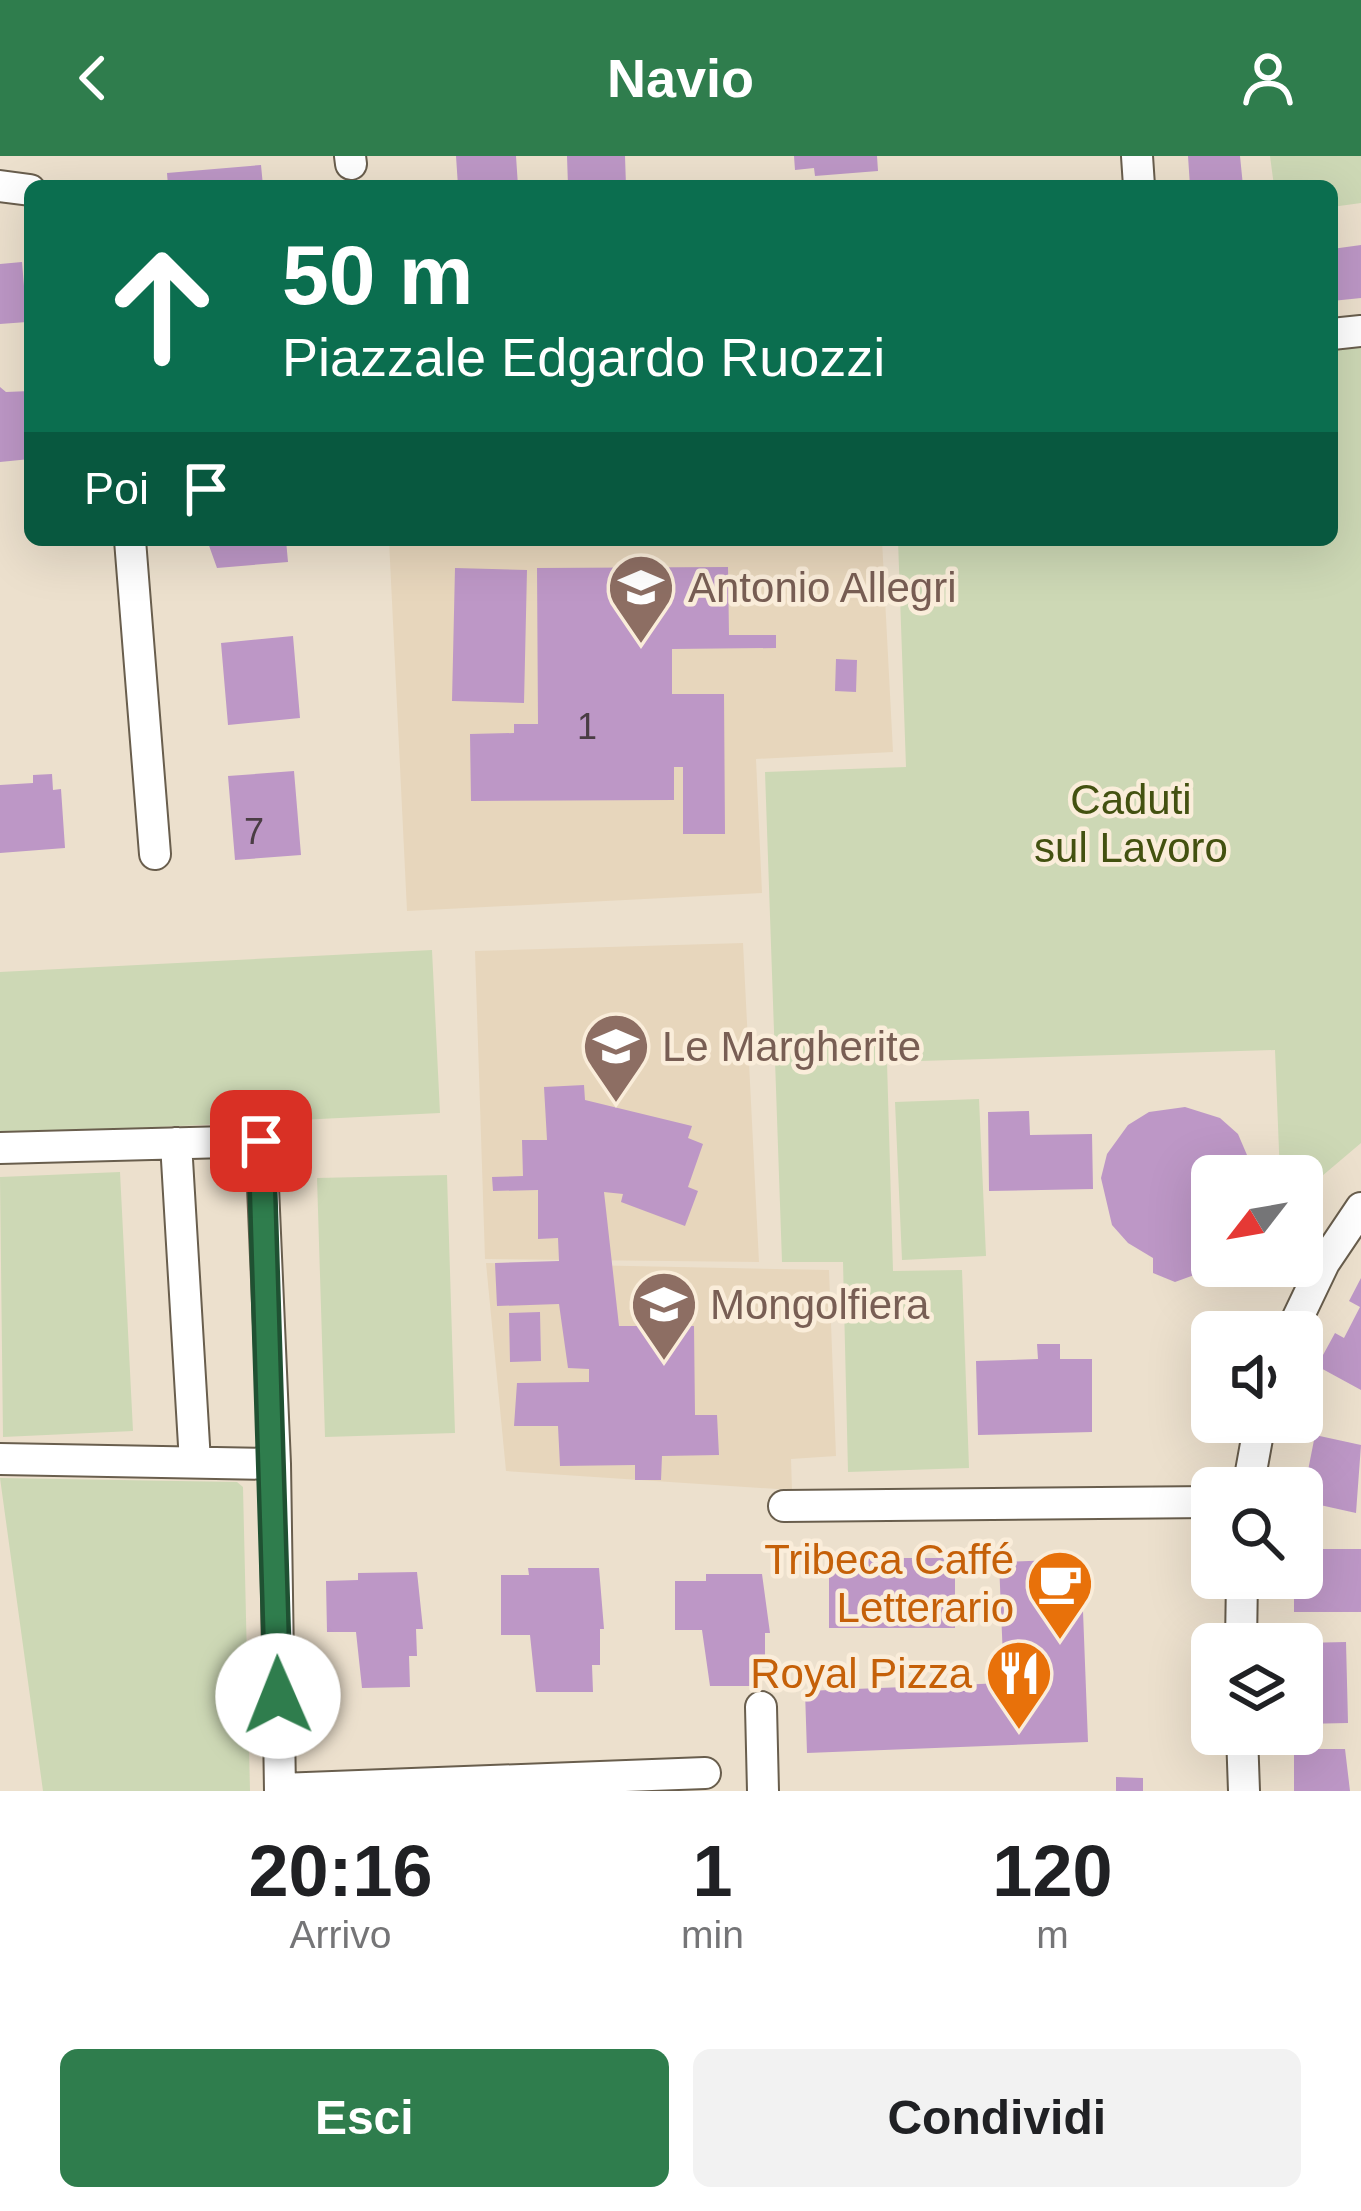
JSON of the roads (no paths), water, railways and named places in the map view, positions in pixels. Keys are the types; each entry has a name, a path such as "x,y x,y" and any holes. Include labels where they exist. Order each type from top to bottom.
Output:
{"street":[{"path":"130,546 155,854"},
{"path":"0,1148 261,1141 280,1790 706,1773"},
{"path":"176,1143 195,1462"},
{"path":"1301,1311 1324,1263 1361,1208"},
{"path":"0,1460 274,1464"},
{"path":"784,1506 1191,1502"},
{"path":"761,1707 763,1791"},
{"path":"1243,1755 1244,1791"}],"place":[{"name":"Antonio Allegri","path":"641,646"},
{"name":"Le Margherite","path":"616,1105"},
{"name":"Mongolfiera","path":"664,1363"},
{"name":"Tribeca Caffé Letterario","path":"1060,1642"},
{"name":"Royal Pizza","path":"1019,1732"}],"park label":[{"name":"Caduti sul Lavoro","path":"1131,823"}]}
